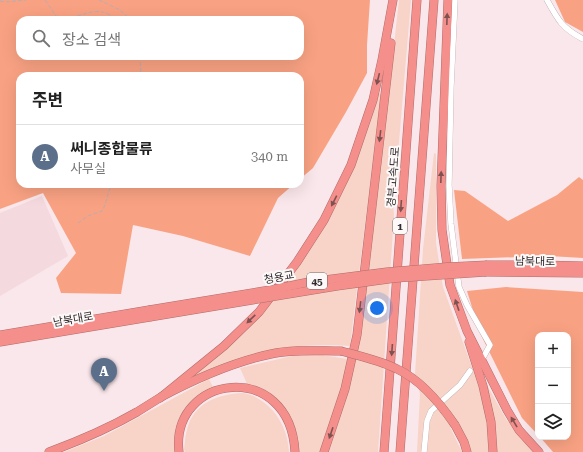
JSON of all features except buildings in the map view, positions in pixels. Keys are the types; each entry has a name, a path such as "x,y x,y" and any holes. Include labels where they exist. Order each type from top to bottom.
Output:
{"highway":[{"path":"49,452 102,430 138,412 160,398 224,346 259,312 297,262 324,220 351,165 373,100 394,0"},
{"path":"324,452 346,389 357,335 394,0"},
{"name":"경부고속도로","path":"384,452 417,0"},
{"name":"1","path":"400,452 434,0"},
{"path":"448,0 441,186 442,230 450,285 467,331 507,410 519,430 539,452"},
{"name":"남북대로","path":"486,268 583,266"},
{"name":"청용교","path":"150,314 309,282 387,272 447,267 486,268"},
{"name":"남북대로","path":"486,268 583,273"},
{"name":"남북대로","path":"0,335 150,314"},
{"name":"남북대로","path":"0,342 150,314"},
{"path":"467,331 470,347 483,386 491,422 493,452"},
{"path":"160,398 215,372 249,359 273,353 301,350 341,351 372,359 398,370 415,381 432,396 455,425 464,442 467,452"},
{"path":"179,452 179,438 182,425 187,414 197,403 207,395 218,390 241,387 252,389 264,394 274,401 285,414 290,424 295,443 295,452"}],"street":[{"path":"455,0 450,95 449,186 451,224 459,287 490,345 484,356"},
{"path":"547,0 558,21 571,33 583,39"},
{"path":"424,452 427,421 431,411 460,386 470,371"}],"path":[{"path":"0,1 7,2 26,0"},
{"path":"46,0 56,16"},
{"path":"99,0 120,10 127,16"},
{"path":"76,16 94,11 110,16"},
{"path":"140,60 141,72"},
{"path":"78,223 88,216 102,211 110,188"}],"shaded area":[{"path":"0,0 370,0 367,73 313,168 304,176 304,72 16,72 16,188 289,188 278,198 250,256 183,236 133,225 121,294 61,293 56,278 76,253 43,193 0,209"},
{"path":"399,0 411,0 398,153 393,184 394,215 378,452 329,452 356,359 378,189"},
{"path":"555,0 583,0 583,32 565,22"},
{"path":"380,93 381,95 350,346 310,345 271,350 233,361 195,376 193,375 259,317 353,167 369,125 378,94"},
{"path":"434,153 436,154 436,243 443,287 478,384 486,416 489,452 472,452 458,424 450,427 462,452 417,452 420,394 415,374 423,249"},
{"path":"579,177 583,180 583,258 549,256 462,259 454,190 465,191 508,221 557,195"},
{"path":"42,196 68,256 0,296 0,213"},
{"path":"506,287 583,292 583,452 553,452 543,440 571,440 571,332 535,332 535,432 522,418 480,333 467,291"},
{"path":"322,355 347,359 341,389 320,452 298,452 293,428 281,404 269,394 248,386 240,368 292,356"},
{"path":"209,379 214,389 196,398 183,413 175,435 175,452 64,452 104,436"},
{"path":"487,385 506,419 533,452 496,452 495,425"},
{"path":"243,393 255,397 276,414 284,428 289,452 185,452 186,435 190,421 195,413 208,402 216,398 225,395"}],"place":[{"name":"써니종합물류","path":"104,391"}]}
